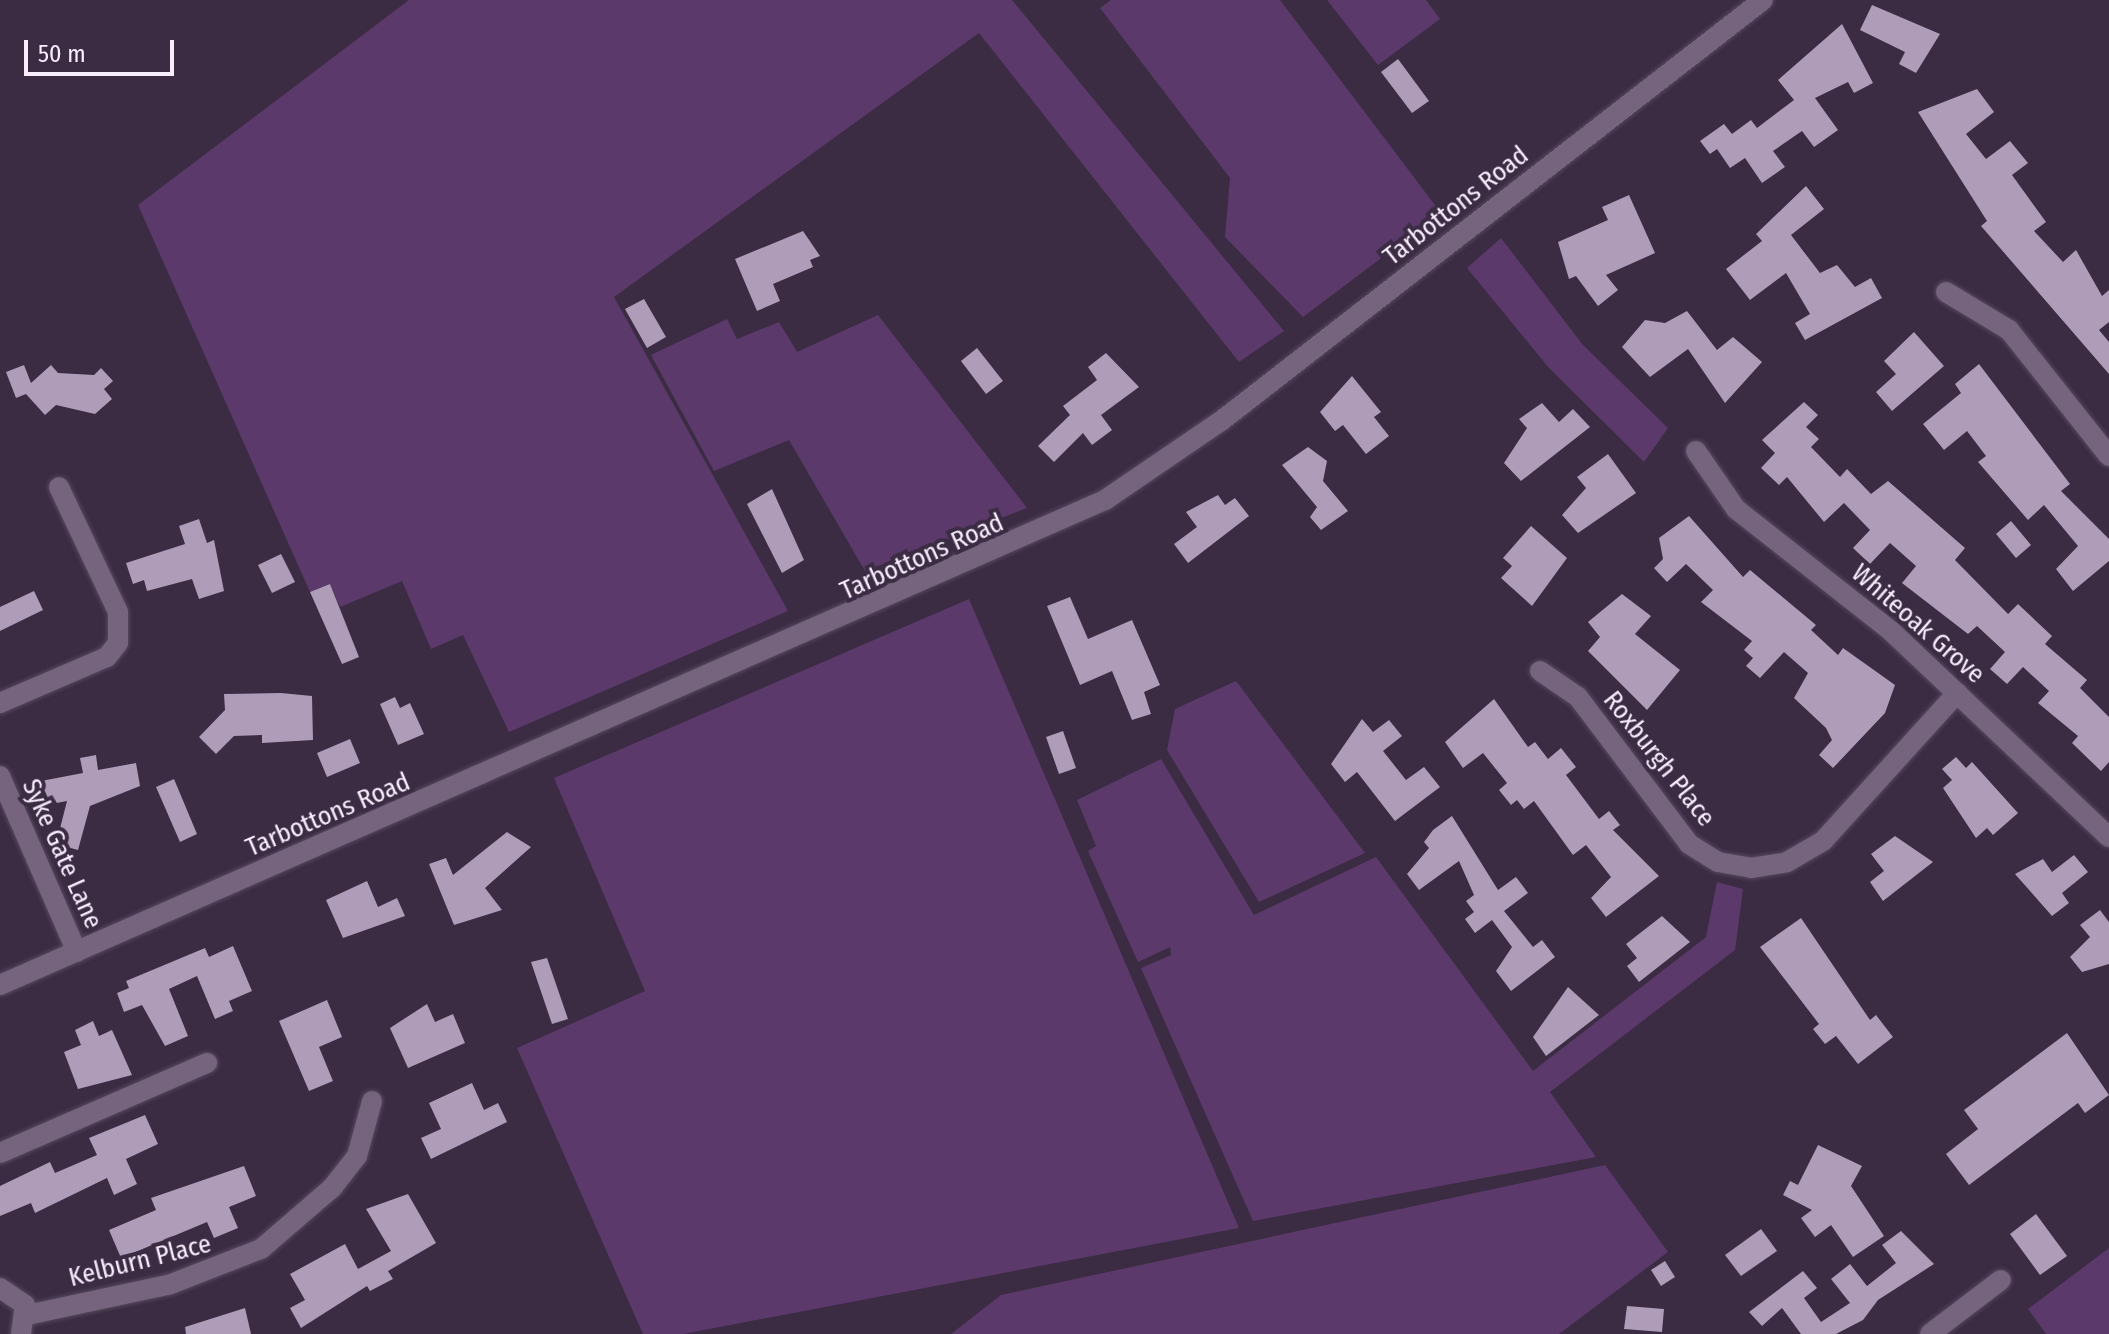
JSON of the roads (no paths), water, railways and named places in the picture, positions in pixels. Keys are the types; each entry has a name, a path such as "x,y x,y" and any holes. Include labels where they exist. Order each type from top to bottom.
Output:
{"street":[{"name":"Tarbottons Road","path":"0,985 1105,500 1221,421 1763,0"},
{"path":"1946,292 2009,330 2109,456"},
{"name":"Whiteoak Grove","path":"1696,451 1736,509 1957,693 2109,837"},
{"path":"0,703 107,657 118,643 118,612 59,487"},
{"name":"Roxburgh Place","path":"1540,671 1578,697 1689,844 1718,862 1751,868 1787,862 1823,841 1957,693"},
{"name":"Syke Gate Lane","path":"0,776 77,952"},
{"path":"0,1153 207,1063"},
{"name":"Kelburn Place","path":"24,1325 171,1284 261,1249 332,1188 357,1156 372,1101"},
{"path":"1930,1334 2001,1280"},
{"path":"0,1288 18,1296 24,1325"}]}
